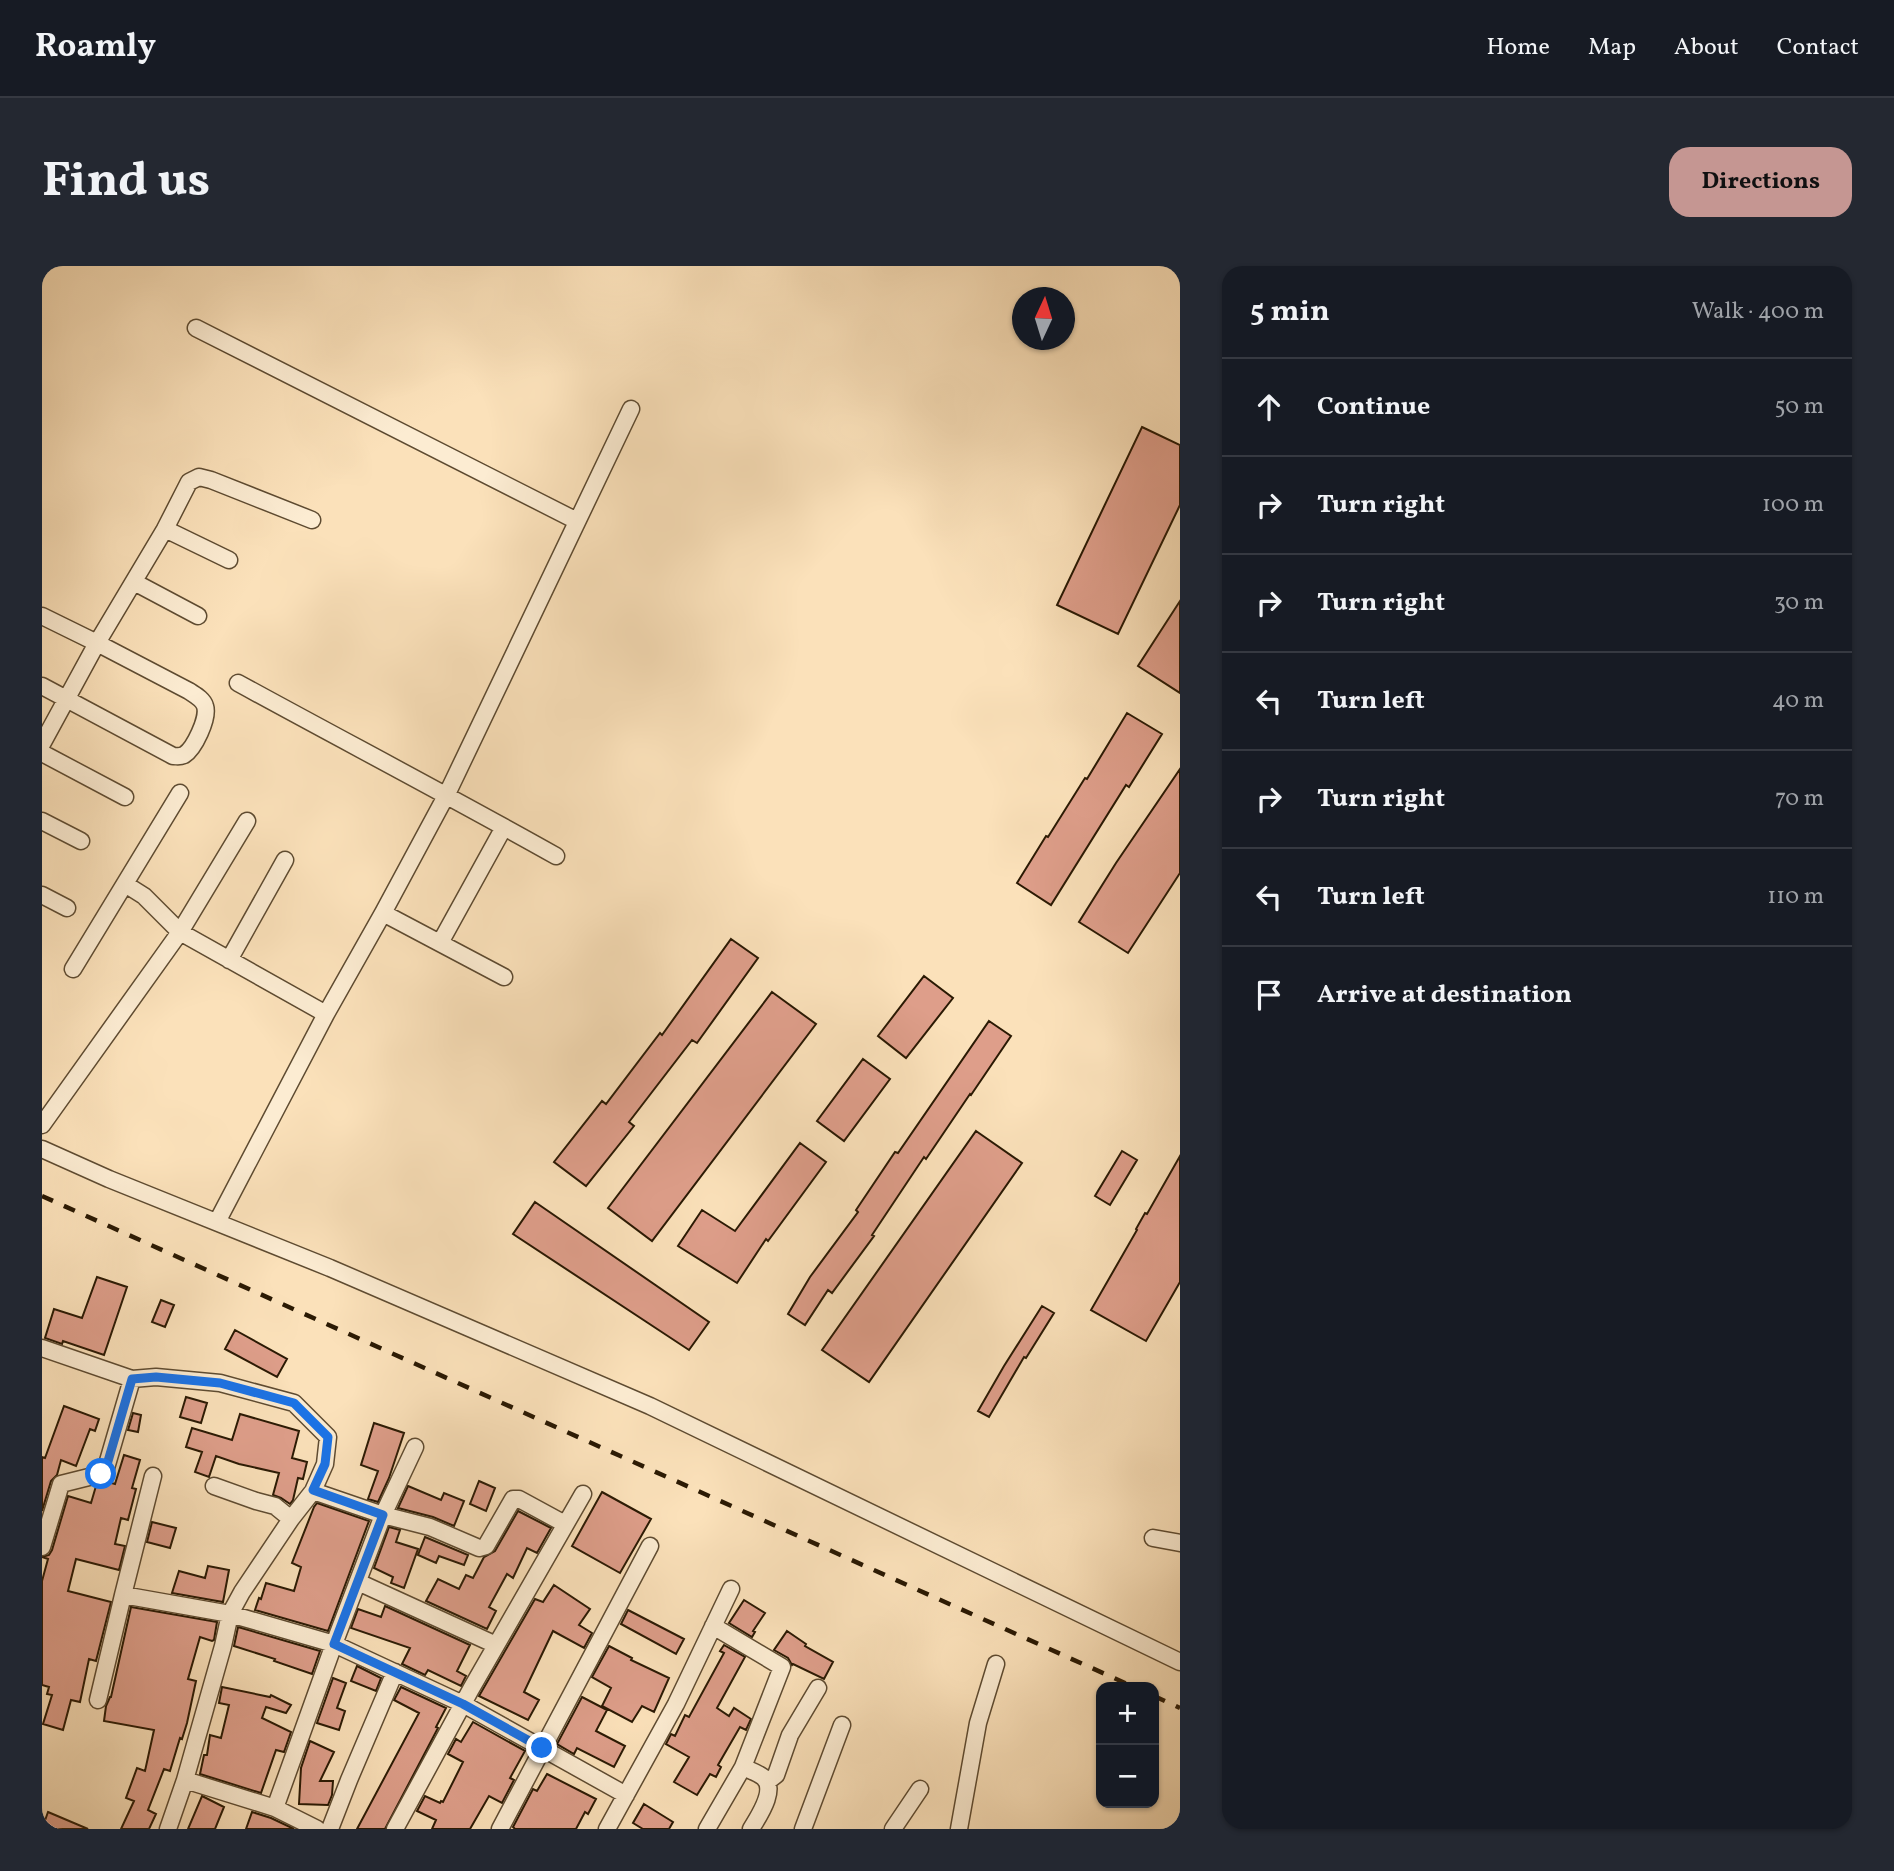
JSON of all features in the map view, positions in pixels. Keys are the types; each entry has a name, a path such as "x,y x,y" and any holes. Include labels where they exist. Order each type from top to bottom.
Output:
{"street":[{"path":"196,328 577,521"},
{"path":"217,1222 326,1014 447,794 631,409"},
{"path":"42,744 189,482 199,477 211,480 312,520"},
{"path":"165,529 229,560"},
{"path":"134,582 198,616"},
{"path":"42,616 189,691 203,701 207,709 205,724 186,754 173,756 42,686"},
{"path":"238,682 556,856"},
{"path":"42,753 125,797"},
{"path":"73,969 180,793"},
{"path":"42,821 81,841"},
{"path":"42,1125 180,932 247,821"},
{"path":"440,943 504,827"},
{"path":"229,960 285,860"},
{"path":"125,884 144,896 180,932 326,1014"},
{"path":"42,895 67,908"},
{"path":"383,913 504,977"},
{"path":"42,1149 341,1273 650,1406 1180,1662"},
{"path":"42,1348 132,1379 156,1377 220,1383 294,1403 328,1437 325,1464 313,1490 242,1592 230,1614 185,1780 167,1829"},
{"path":"42,1547 61,1484 101,1474 106,1468 132,1379"},
{"path":"275,1808 383,1515 415,1447"},
{"path":"98,1700 153,1476"},
{"path":"214,1486 275,1506 291,1519"},
{"path":"313,1490 383,1515 430,1527 479,1548 486,1546 513,1499 519,1499 565,1524"},
{"path":"395,1829 583,1494"},
{"path":"1153,1538 1180,1543"},
{"path":"500,1829 650,1546"},
{"path":"358,1582 496,1646"},
{"path":"607,1829 676,1704 731,1589"},
{"path":"122,1595 230,1614 334,1644 463,1704 626,1795"},
{"path":"707,1829 743,1766 782,1667 713,1626"},
{"path":"959,1829 978,1723 996,1664"},
{"path":"331,1829 395,1672"},
{"path":"767,1782 776,1775 790,1735 818,1688"},
{"path":"803,1829 842,1725"},
{"path":"743,1766 764,1778 769,1787 768,1796 751,1829"},
{"path":"185,1780 275,1808 317,1829"},
{"path":"893,1829 920,1789"}],"building":[{"path":"1142,427 1180,445 1180,505 1118,634 1057,605"},
{"path":"1180,601 1180,693 1138,666"},
{"path":"1127,713 1162,734 1129,787 1126,785 1051,905 1017,883 1085,778 1087,779"},
{"path":"1180,769 1180,873 1128,953 1079,922"},
{"path":"731,939 758,958 697,1043 692,1040 629,1122 634,1126 586,1186 554,1162 602,1101 606,1104 660,1033 662,1035"},
{"path":"924,976 953,998 906,1058 878,1036"},
{"path":"772,992 816,1024 652,1241 608,1208"},
{"path":"989,1021 1011,1036 926,1159 924,1157 872,1235 874,1236 832,1293 828,1290 805,1325 788,1314 810,1277"},
{"path":"863,1059 890,1079 844,1141 817,1121"},
{"path":"976,1131 1022,1163 869,1382 822,1350"},
{"path":"800,1143 826,1162 768,1241 766,1239 737,1283 678,1246 702,1210 735,1231"},
{"path":"1122,1151 1137,1160 1110,1205 1095,1196"},
{"path":"1180,1156 1180,1282 1146,1341 1091,1310"},
{"path":"535,1202 709,1322 689,1350 513,1234"},
{"path":"97,1277 127,1287 104,1355 63,1341 62,1344 45,1338 54,1309 82,1318"},
{"path":"161,1300 174,1305 165,1327 152,1322"},
{"path":"1042,1306 1054,1313 1026,1358 1024,1357 989,1417 978,1411"},
{"path":"235,1330 287,1359 277,1377 225,1349"},
{"path":"186,1397 207,1403 201,1423 180,1417"},
{"path":"64,1406 99,1419 95,1431 90,1429 76,1466 61,1460 42,1511 42,1457 45,1458"},
{"path":"133,1413 141,1415 138,1432 128,1430"},
{"path":"240,1414 299,1431 292,1458 307,1462 303,1479 298,1478 290,1504 273,1495 279,1473 216,1456 209,1477 195,1472 202,1452 186,1447 192,1428 232,1440"},
{"path":"374,1423 404,1433 378,1502 368,1499 378,1471 361,1465"},
{"path":"124,1455 140,1460 132,1488 136,1489 128,1520 121,1518 115,1544 125,1546 119,1570 76,1559 68,1591 111,1602 96,1661 89,1659 80,1702 71,1700 63,1730 43,1724 52,1695 47,1694 49,1687 42,1685 42,1581 48,1559 42,1557 49,1555 52,1550 68,1496 91,1503 96,1486 108,1482 115,1484"},
{"path":"479,1481 495,1488 486,1511 470,1504"},
{"path":"408,1486 441,1500 444,1493 464,1501 454,1526 433,1517 398,1508"},
{"path":"602,1492 651,1519 620,1573 572,1546"},
{"path":"317,1503 369,1521 328,1631 255,1610 266,1583 294,1591 301,1567 292,1563"},
{"path":"518,1511 551,1528 537,1553 527,1548 513,1578 507,1574 489,1607 496,1611 487,1629 426,1601 438,1579 459,1589 466,1575 473,1578 484,1557 495,1551"},
{"path":"152,1522 176,1528 170,1548 147,1542"},
{"path":"389,1527 400,1530 396,1542 418,1549 404,1588 391,1583 393,1577 374,1568"},
{"path":"425,1537 468,1555 464,1565 439,1556 436,1563 418,1555"},
{"path":"208,1566 229,1570 223,1602 172,1593 179,1571 205,1578"},
{"path":"554,1585 590,1609 579,1625 592,1633 584,1648 553,1631 524,1692 539,1700 528,1720 479,1696 535,1599 543,1602"},
{"path":"744,1600 765,1613 752,1637 729,1623"},
{"path":"385,1606 470,1645 457,1671 466,1676 461,1686 428,1670 425,1675 402,1664 410,1648 351,1628 358,1609 381,1617"},
{"path":"131,1607 217,1622 214,1640 200,1637 188,1679 196,1681 187,1723 170,1771 164,1769 148,1810 156,1814 149,1829 121,1829 134,1801 126,1798 137,1768 145,1771 154,1730 104,1721"},
{"path":"628,1610 684,1639 676,1654 621,1624"},
{"path":"238,1627 320,1651 312,1674 234,1646"},
{"path":"787,1631 806,1644 805,1646 833,1662 824,1679 792,1665 788,1658 774,1650"},
{"path":"724,1645 745,1657 717,1708 729,1716 734,1708 751,1719 746,1730 740,1727 718,1765 721,1767 716,1777 710,1774 697,1795 674,1782 689,1757 666,1744 671,1734 675,1736 685,1715 689,1717 724,1653 720,1651"},
{"path":"609,1646 669,1678 654,1712 642,1706 632,1722 602,1706 611,1688 592,1677"},
{"path":"357,1666 381,1678 376,1691 351,1681"},
{"path":"333,1678 346,1683 337,1708 345,1711 339,1730 317,1723"},
{"path":"222,1687 270,1697 271,1695 291,1705 286,1713 266,1707 262,1718 291,1732 284,1752 276,1750 261,1793 200,1774 210,1735 221,1738 229,1705 219,1703"},
{"path":"401,1687 446,1708 385,1829 357,1829 419,1713 394,1700"},
{"path":"582,1697 607,1710 596,1731 625,1746 614,1767 577,1748 574,1754 557,1744"},
{"path":"473,1722 525,1751 510,1778 514,1780 502,1803 489,1796 470,1829 432,1829 436,1820 417,1811 425,1796 443,1802 463,1762 448,1754 456,1739 461,1742"},
{"path":"310,1741 334,1752 320,1781 333,1781 328,1805 299,1804 301,1768"},
{"path":"547,1774 596,1799 588,1814 585,1812 576,1829 515,1829 513,1827 533,1789 537,1791"},
{"path":"202,1796 224,1807 215,1829 188,1829"},
{"path":"644,1804 673,1822 669,1829 643,1829 633,1823"},
{"path":"48,1812 88,1829 42,1829"},
{"path":"252,1812 271,1818 294,1829 246,1829"}],"railway":[{"path":"42,1196 1123,1682"},
{"path":"1159,1698 1180,1708"}],"route":[{"path":"101,1474 106,1468 132,1379 156,1377 220,1383 294,1403 328,1437 325,1464 313,1490 383,1515 334,1644 463,1704 542,1748"}]}
